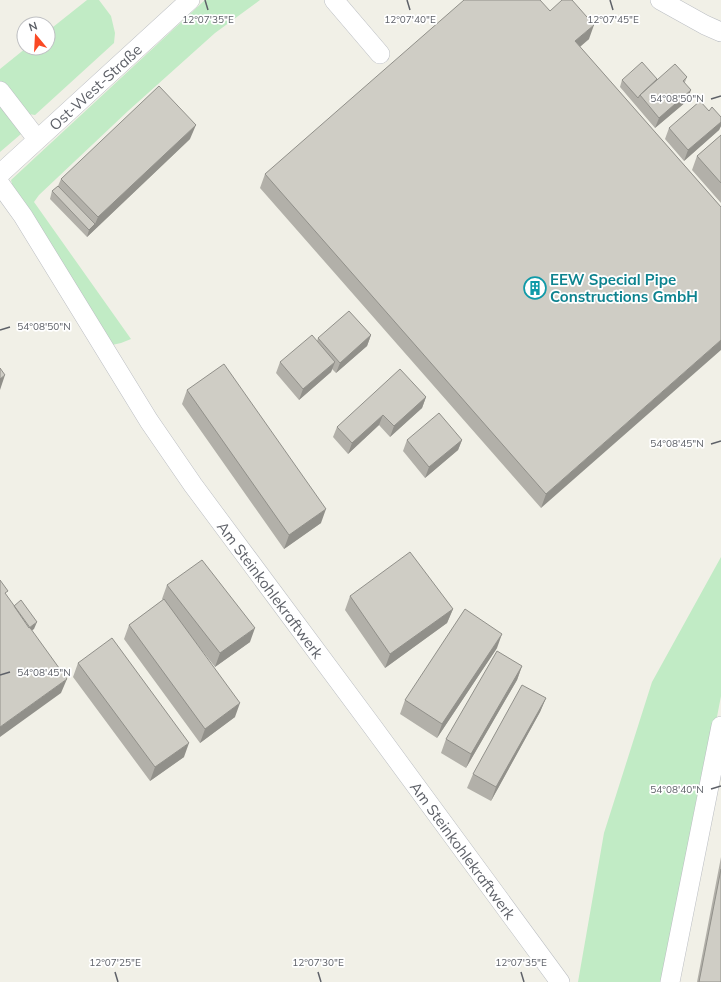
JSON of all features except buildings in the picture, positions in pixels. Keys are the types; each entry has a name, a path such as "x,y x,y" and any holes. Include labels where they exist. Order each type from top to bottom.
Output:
{"street":[{"name":"Ost-West-Straße","path":"0,174 190,0"},
{"path":"334,0 380,54"},
{"path":"660,0 704,25 721,32"},
{"path":"0,91 37,140"},
{"name":"Am Steinkohlekraftwerk","path":"0,184 23,216 149,421 193,485 560,982"},
{"path":"670,982 721,726"}],"green space":[{"path":"87,0 99,0 111,16 115,33 114,43 35,115 22,113 0,85 0,69 16,56 56,56 56,25"},
{"path":"205,0 260,0 215,33 128,111 39,195 34,202 131,339 112,345 13,188 11,180"},
{"path":"0,99 18,124 21,134 0,152"},
{"path":"721,557 721,696 666,982 578,982 604,833 652,682"}],"place":[{"name":"EEW Special Pipe Constructions GmbH","path":"535,288"}]}
